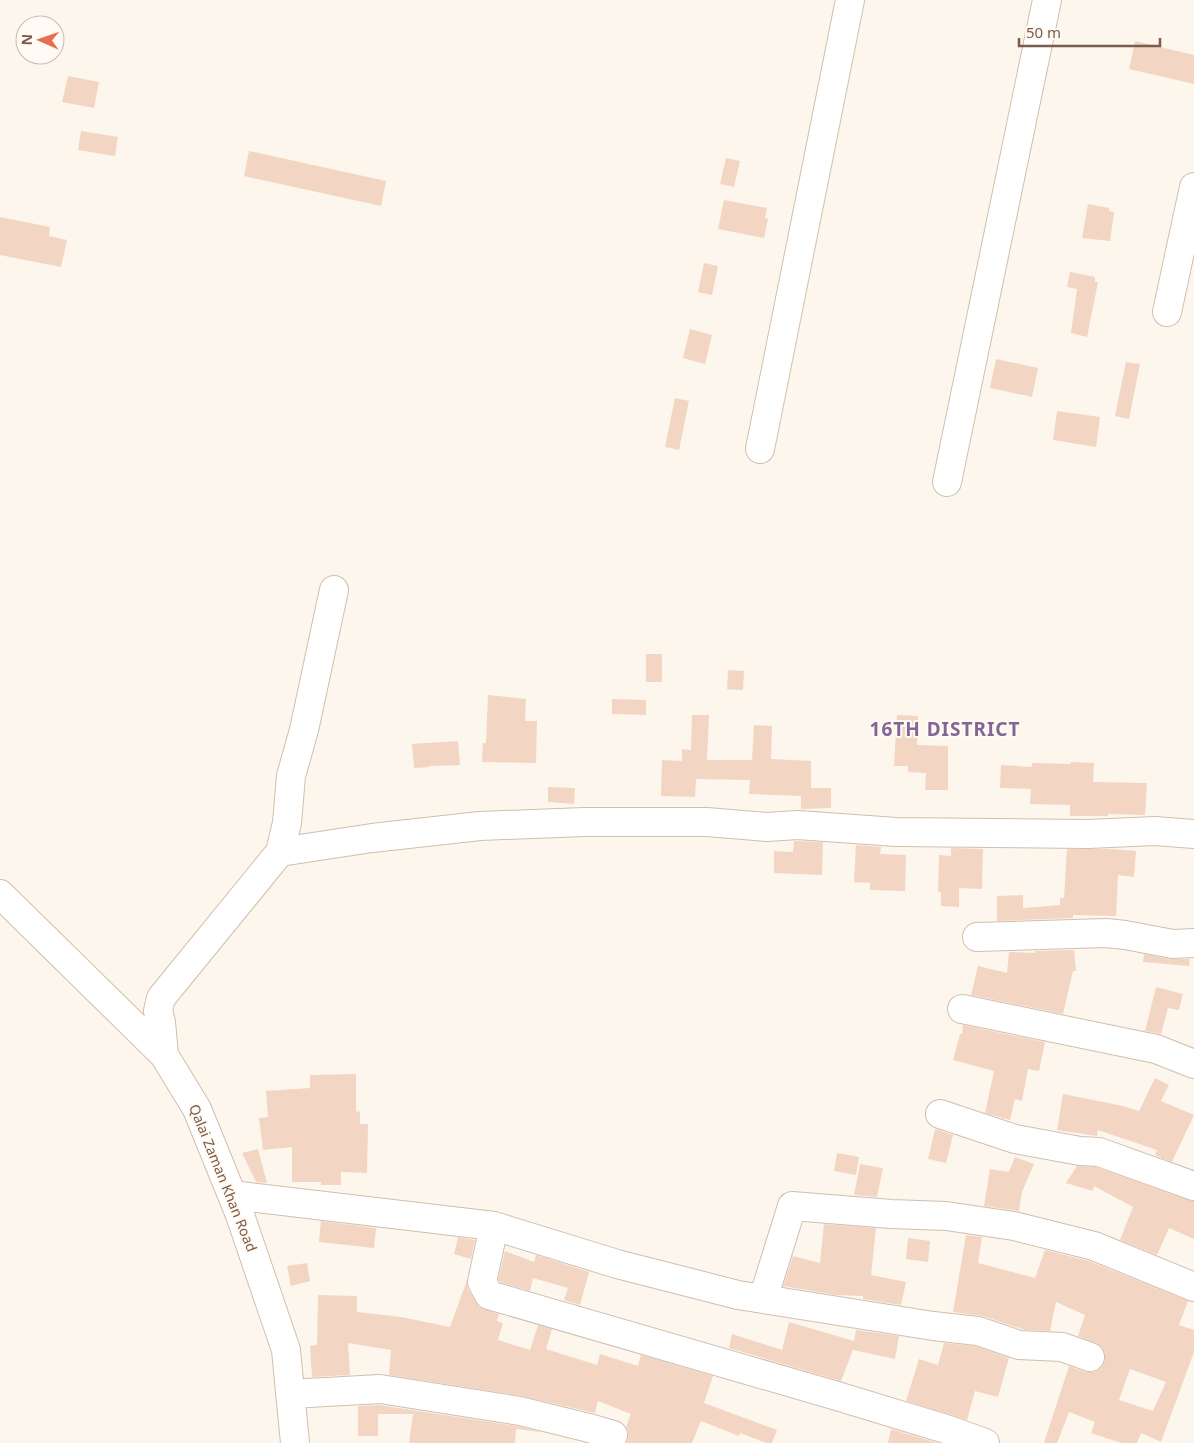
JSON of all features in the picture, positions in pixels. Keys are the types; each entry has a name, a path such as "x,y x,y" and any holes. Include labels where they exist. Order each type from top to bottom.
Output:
{"street":[{"path":"760,449 850,0"},
{"path":"948,482 1047,0"},
{"path":"1167,312 1194,187"},
{"path":"164,1055 158,1011 161,998 280,852 286,823 291,776 304,730 334,590"},
{"path":"280,852 372,838 480,826 584,822 707,822 767,826 798,824 896,832 1088,834 1155,831 1194,834"},
{"name":"Qalai Zaman Khan Road","path":"0,894 164,1055 197,1109 232,1195 286,1350 295,1443"},
{"path":"977,937 1106,933 1173,944 1194,942"},
{"path":"962,1009 1156,1049 1194,1064"},
{"path":"940,1114 1015,1139 1100,1152 1194,1186"},
{"path":"232,1195 494,1226 617,1264 738,1295 978,1332 1019,1345 1062,1347 1090,1357"},
{"path":"763,1299 792,1206 891,1214 946,1216 1014,1226 1094,1246 1194,1287"},
{"path":"494,1226 482,1282 489,1295 837,1396 985,1443"},
{"path":"290,1394 380,1389 520,1411 613,1435"}],"building":[{"path":"1135,41 1194,55 1194,84 1129,69"},
{"path":"68,76 99,82 94,108 62,102"},
{"path":"81,131 118,137 115,156 78,150"},
{"path":"249,151 386,181 381,206 244,176"},
{"path":"726,158 740,161 734,187 720,184"},
{"path":"724,200 767,208 765,218 768,219 764,238 718,229"},
{"path":"1088,204 1109,208 1109,211 1114,212 1110,241 1082,238"},
{"path":"0,217 50,227 49,236 67,240 61,267 0,255"},
{"path":"704,263 718,266 712,295 698,292"},
{"path":"1070,272 1095,277 1095,282 1098,282 1087,337 1071,333 1077,289 1067,287"},
{"path":"690,329 712,335 705,364 683,358"},
{"path":"996,359 1038,368 1032,397 990,388"},
{"path":"1126,362 1140,364 1129,419 1115,416"},
{"path":"675,398 689,401 679,450 665,447"},
{"path":"1057,411 1100,417 1096,447 1053,440"},
{"path":"646,654 662,654 662,682 646,682"},
{"path":"728,670 744,671 743,690 727,689"},
{"path":"488,695 526,699 525,721 537,721 536,763 482,762 483,743 486,743"},
{"path":"612,699 646,700 646,715 612,714"},
{"path":"692,715 709,715 707,760 752,760 754,725 772,726 771,759 811,761 811,788 831,788 831,808 801,809 801,796 749,794 750,780 696,779 695,797 661,796 662,760 682,761 682,749 691,750"},
{"path":"897,715 918,716 917,745 948,746 948,790 925,790 926,773 908,772 908,766 894,766"},
{"path":"458,741 460,765 414,768 412,744"},
{"path":"1071,762 1094,763 1093,782 1147,783 1145,815 1070,816 1070,805 1030,804 1031,789 1000,788 1001,765 1032,767 1032,763 1071,764"},
{"path":"548,787 575,788 574,804 548,802"},
{"path":"794,841 823,842 822,875 774,873 774,851 793,852"},
{"path":"856,845 881,847 880,854 906,855 905,891 870,890 870,883 854,882"},
{"path":"951,848 983,849 982,889 959,888 959,907 941,906 941,892 938,892 939,855 951,856"},
{"path":"1067,849 1136,851 1134,877 1118,875 1116,916 1073,915 1073,918 997,921 997,896 1023,895 1023,908 1060,905 1060,898 1064,898"},
{"path":"1074,950 1076,971 1073,971 1063,1014 971,995 978,966 1007,973 1009,952 1035,953 1035,951"},
{"path":"1144,954 1170,959 1190,959 1189,966 1143,962"},
{"path":"1156,987 1183,994 1179,1010 1168,1008 1161,1034 1145,1031"},
{"path":"963,1025 1045,1042 1039,1071 1028,1069 1022,1101 1015,1099 1010,1120 985,1113 994,1071 953,1060 960,1034 962,1034"},
{"path":"356,1074 356,1111 360,1112 360,1124 368,1124 367,1173 341,1172 341,1185 321,1185 321,1182 292,1182 292,1147 263,1150 259,1118 268,1117 266,1091 310,1088 310,1075"},
{"path":"1155,1078 1169,1085 1161,1101 1194,1115 1172,1162 1155,1155 1157,1150 1098,1130 1097,1136 1057,1130 1063,1094 1139,1111"},
{"path":"935,1129 953,1135 946,1163 928,1159"},
{"path":"258,1149 267,1183 256,1182 242,1153"},
{"path":"837,1153 859,1157 856,1175 834,1171"},
{"path":"1015,1157 1034,1164 1022,1192 1019,1211 984,1206 990,1169 1009,1172"},
{"path":"860,1164 883,1168 877,1197 854,1195"},
{"path":"1077,1166 1096,1167 1194,1201 1194,1239 1169,1228 1157,1255 1120,1240 1133,1207 1094,1186 1093,1191 1066,1183"},
{"path":"321,1221 376,1228 374,1248 319,1242"},
{"path":"824,1224 876,1228 871,1275 906,1282 901,1305 863,1299 863,1296 836,1295 783,1286 793,1256 820,1263"},
{"path":"966,1235 982,1237 978,1263 1035,1278 1045,1250 1089,1261 1188,1301 1179,1325 1194,1330 1194,1352 1161,1442 1141,1433 1137,1443 1121,1443 1091,1433 1095,1422 1069,1412 1057,1443 1044,1443 1069,1366 1085,1372 1093,1372 1100,1369 1104,1363 1105,1354 1102,1347 1078,1336 1085,1315 1056,1302 1050,1331 1025,1330 983,1316 953,1312","holes":["1130,1369 1166,1382 1153,1411 1119,1400"]},
{"path":"458,1237 475,1240 471,1259 454,1254"},
{"path":"908,1238 930,1241 928,1262 906,1259"},
{"path":"505,1251 534,1262 536,1255 589,1272 580,1305 564,1300 568,1288 533,1278 530,1291 500,1282 498,1280"},
{"path":"307,1263 310,1281 291,1286 287,1266"},
{"path":"467,1280 468,1289 479,1307 499,1314 497,1321 503,1323 498,1340 530,1350 538,1325 552,1329 546,1349 597,1365 600,1354 638,1366 641,1355 713,1376 704,1403 777,1430 772,1443 740,1433 739,1436 701,1421 692,1443 626,1443 628,1432 626,1427 631,1414 598,1401 595,1413 522,1396 389,1375 391,1350 348,1343 350,1375 312,1377 310,1346 317,1345 318,1295 357,1296 357,1312 401,1317 450,1327"},
{"path":"789,1322 854,1341 856,1330 899,1336 895,1359 853,1350 841,1381 729,1348 732,1334 782,1350"},
{"path":"944,1343 975,1346 1009,1358 998,1397 975,1391 967,1420 906,1401 919,1359 938,1365"},
{"path":"379,1405 517,1426 541,1432 516,1429 515,1443 409,1443 413,1414 378,1414 378,1436 358,1436 358,1406"},
{"path":"891,1429 938,1443 888,1443"}],"district":[{"name":"16TH DISTRICT","path":"945,729"}]}
